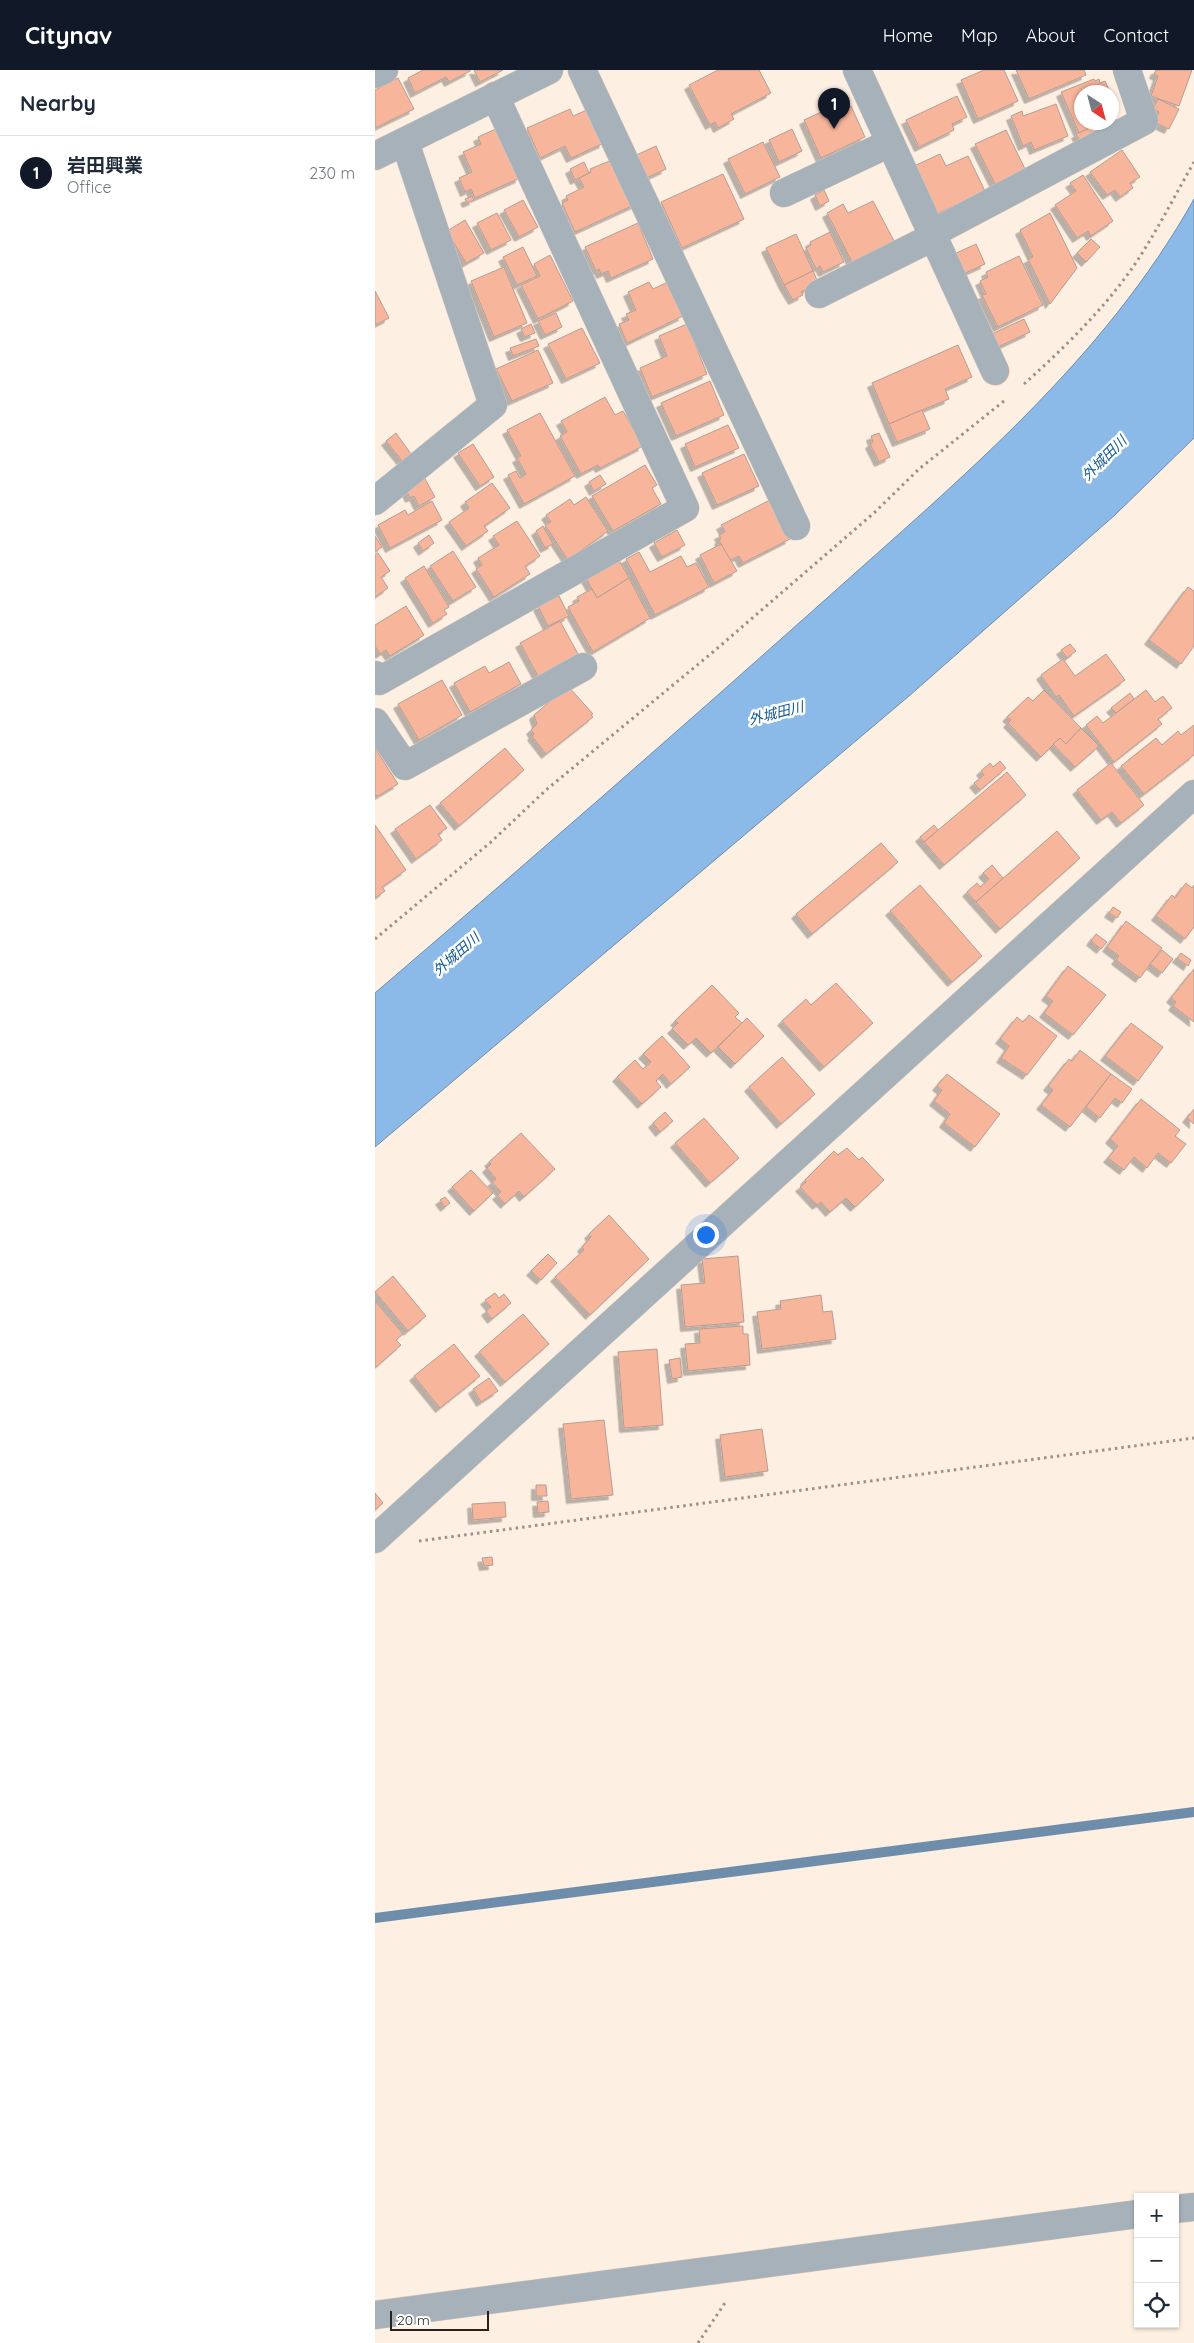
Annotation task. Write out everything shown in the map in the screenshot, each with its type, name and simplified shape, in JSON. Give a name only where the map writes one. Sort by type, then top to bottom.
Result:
[{"type":"street","points":[[375,74],[384,70]]},
{"type":"street","points":[[375,156],[549,70]]},
{"type":"street","points":[[582,70],[796,526]]},
{"type":"street","points":[[857,70],[995,371]]},
{"type":"street","points":[[819,294],[1144,121],[1127,70]]},
{"type":"street","points":[[375,674],[379,681],[685,508],[495,96]]},
{"type":"street","points":[[375,502],[493,405],[405,142]]},
{"type":"street","points":[[784,193],[890,143]]},
{"type":"street","points":[[375,722],[405,766],[583,666]]},
{"type":"street","points":[[375,1539],[1194,794]]},
{"type":"street","points":[[1179,2209],[1194,2207]]},
{"type":"street","points":[[375,2316],[1134,2215]]},
{"type":"path","points":[[1019,388],[1058,354],[1131,269],[1157,230],[1194,162]]},
{"type":"path","points":[[375,938],[491,842],[546,790],[713,652],[875,512],[919,469],[1005,400]]},
{"type":"path","points":[[415,1542],[1194,1438]]},
{"type":"path","points":[[698,2343],[750,2265]]},
{"type":"water","name":"外城田川","points":[[1194,199],[1194,438],[1115,515],[909,696],[375,1147],[375,993],[714,698],[978,462],[1074,364],[1118,312],[1158,257]]},
{"type":"building","points":[[423,70],[470,71],[449,82],[446,77],[415,93],[408,78]]},
{"type":"building","points":[[474,70],[503,70],[480,82]]},
{"type":"building","points":[[718,70],[759,70],[771,93],[731,114],[734,119],[718,128],[715,122],[710,125],[689,85]]},
{"type":"building","points":[[984,70],[1004,70],[1018,101],[978,119],[961,80]]},
{"type":"building","points":[[1016,70],[1084,70],[1086,75],[1029,99]]},
{"type":"building","points":[[1156,70],[1192,70],[1179,106],[1151,96],[1158,76],[1154,74]]},
{"type":"building","points":[[398,78],[414,109],[375,128],[375,90]]},
{"type":"building","points":[[1099,79],[1100,83],[1105,81],[1107,85],[1079,85]]},
{"type":"building","points":[[1074,87],[1074,122],[1061,92]]},
{"type":"building","points":[[957,96],[967,117],[952,124],[954,130],[919,147],[906,120]]},
{"type":"building","points":[[1158,99],[1179,109],[1169,129],[1154,122],[1159,112],[1153,109]]},
{"type":"building","points":[[1056,104],[1068,136],[1034,150],[1031,142],[1023,146],[1011,116],[1022,111],[1023,116]]},
{"type":"building","points":[[851,106],[865,137],[821,158],[804,120],[828,109],[831,115]]},
{"type":"building","points":[[570,109],[573,116],[589,109],[604,143],[571,158],[565,146],[540,158],[527,128]]},
{"type":"building","points":[[498,128],[520,178],[475,198],[471,189],[465,192],[459,178],[472,172],[463,152],[481,144],[478,137]]},
{"type":"building","points":[[792,129],[802,151],[779,162],[769,140]]},
{"type":"building","points":[[1006,130],[1025,169],[995,184],[975,144]]},
{"type":"building","points":[[1085,130],[1101,131],[1080,141],[1076,134]]},
{"type":"building","points":[[763,142],[780,177],[745,194],[728,159]]},
{"type":"building","points":[[656,146],[666,169],[642,180],[632,157]]},
{"type":"building","points":[[1122,150],[1140,177],[1130,183],[1133,188],[1120,197],[1115,190],[1107,195],[1090,172]]},
{"type":"building","points":[[940,154],[946,166],[968,156],[985,191],[935,215],[912,167]]},
{"type":"building","points":[[612,160],[636,204],[575,232],[562,203],[568,200],[566,196],[584,187],[579,178],[591,172],[590,169]]},
{"type":"building","points":[[584,162],[589,173],[575,180],[570,169]]},
{"type":"building","points":[[723,174],[744,219],[682,248],[661,202]]},
{"type":"building","points":[[1083,175],[1113,221],[1091,236],[1088,231],[1077,238],[1055,205],[1076,191],[1070,183]]},
{"type":"building","points":[[824,190],[829,201],[820,206],[815,195]]},
{"type":"building","points":[[472,196],[474,200],[467,203],[465,199]]},
{"type":"building","points":[[523,200],[538,227],[519,237],[504,210]]},
{"type":"building","points":[[873,201],[894,241],[852,262],[827,213],[843,204],[848,213]]},
{"type":"building","points":[[497,213],[511,240],[491,250],[477,223]]},
{"type":"building","points":[[1050,213],[1077,268],[1050,304],[1028,259],[1033,257],[1020,230]]},
{"type":"building","points":[[465,220],[484,253],[466,263],[447,231]]},
{"type":"building","points":[[638,223],[653,259],[611,278],[608,271],[601,274],[599,269],[596,271],[585,247]]},
{"type":"building","points":[[830,232],[844,262],[823,272],[820,266],[816,269],[806,248],[811,245],[810,242]]},
{"type":"building","points":[[796,234],[813,271],[784,285],[766,248]]},
{"type":"building","points":[[1091,239],[1100,247],[1086,262],[1077,253]]},
{"type":"building","points":[[976,244],[985,264],[961,275],[952,255]]},
{"type":"building","points":[[523,247],[537,276],[517,285],[503,257]]},
{"type":"building","points":[[550,255],[573,301],[538,319],[521,285],[540,276],[534,264]]},
{"type":"building","points":[[1019,256],[1043,305],[998,327],[982,295],[986,294],[980,281],[988,277],[986,272]]},
{"type":"building","points":[[504,267],[527,323],[494,337],[471,281]]},
{"type":"building","points":[[813,271],[817,280],[811,283],[812,286],[801,292],[803,295],[793,300],[784,285]]},
{"type":"building","points":[[649,282],[653,289],[668,282],[683,316],[627,343],[619,324],[629,320],[626,314],[636,310],[628,292]]},
{"type":"building","points":[[375,291],[389,318],[375,325]]},
{"type":"building","points":[[556,313],[562,327],[545,335],[538,321]]},
{"type":"building","points":[[1024,319],[1030,332],[998,347],[992,334]]},
{"type":"building","points":[[531,324],[535,333],[525,337],[521,329]]},
{"type":"building","points":[[687,324],[707,374],[652,397],[640,368],[667,356],[659,336]]},
{"type":"building","points":[[582,328],[600,363],[566,379],[548,344]]},
{"type":"building","points":[[536,339],[539,346],[513,356],[510,348]]},
{"type":"building","points":[[958,345],[972,377],[945,389],[949,399],[889,424],[872,383]]},
{"type":"building","points":[[538,350],[553,383],[512,401],[496,369]]},
{"type":"building","points":[[710,381],[724,415],[676,436],[661,403]]},
{"type":"building","points":[[605,397],[615,415],[623,411],[643,446],[600,468],[598,465],[581,474],[560,436],[567,432],[561,421]]},
{"type":"building","points":[[922,410],[930,429],[897,442],[889,424]]},
{"type":"building","points":[[540,413],[575,476],[524,504],[508,475],[516,471],[520,478],[526,474],[517,458],[521,456],[507,430]]},
{"type":"building","points":[[728,425],[739,448],[695,467],[685,444]]},
{"type":"building","points":[[396,433],[411,454],[402,461],[386,441]]},
{"type":"building","points":[[879,433],[890,457],[879,462],[870,444],[873,442],[871,436]]},
{"type":"building","points":[[473,444],[494,477],[480,486],[458,453]]},
{"type":"building","points":[[744,454],[759,486],[717,505],[702,473]]},
{"type":"building","points":[[645,465],[657,485],[652,488],[661,504],[613,531],[592,496]]},
{"type":"building","points":[[600,475],[606,484],[594,491],[589,482]]},
{"type":"building","points":[[424,477],[435,497],[419,506],[414,496],[410,498],[407,492]]},
{"type":"building","points":[[492,483],[510,508],[484,526],[488,531],[466,546],[449,522],[469,508],[465,502]]},
{"type":"building","points":[[586,497],[608,531],[568,560],[545,525],[551,522],[546,515],[570,499],[574,505]]},
{"type":"building","points":[[770,500],[790,539],[743,563],[739,556],[729,561],[719,540],[721,539],[719,535],[725,532],[721,525]]},
{"type":"building","points":[[432,501],[442,520],[390,548],[378,525],[405,510],[408,515]]},
{"type":"building","points":[[517,521],[540,556],[525,566],[530,574],[494,597],[476,569],[482,565],[478,558],[499,545],[493,536]]},
{"type":"building","points":[[543,526],[553,544],[545,548],[536,531]]},
{"type":"building","points":[[677,530],[685,545],[662,557],[654,543]]},
{"type":"building","points":[[429,535],[434,543],[423,551],[418,543]]},
{"type":"building","points":[[375,536],[382,547],[375,552]]},
{"type":"building","points":[[721,544],[737,571],[714,583],[700,555]]},
{"type":"building","points":[[453,551],[476,587],[453,601],[430,566]]},
{"type":"building","points":[[639,552],[650,572],[681,556],[687,567],[696,563],[709,587],[655,615],[626,559]]},
{"type":"building","points":[[378,553],[390,571],[381,577],[388,588],[375,597],[375,555]]},
{"type":"building","points":[[619,560],[629,578],[597,598],[586,578]]},
{"type":"building","points":[[424,566],[449,607],[444,610],[447,614],[433,623],[405,578]]},
{"type":"building","points":[[629,578],[650,618],[593,652],[568,607],[579,601],[577,597],[592,589],[597,598]]},
{"type":"building","points":[[1188,587],[1194,591],[1194,646],[1181,664],[1149,640]]},
{"type":"building","points":[[559,596],[569,616],[548,626],[538,606]]},
{"type":"building","points":[[406,606],[424,635],[390,656],[386,650],[380,654],[375,646],[375,625]]},
{"type":"building","points":[[560,621],[578,654],[538,676],[520,643]]},
{"type":"building","points":[[1070,644],[1076,651],[1067,658],[1061,650]]},
{"type":"building","points":[[1106,654],[1125,680],[1074,716],[1059,695],[1056,697],[1041,675],[1063,659],[1075,676]]},
{"type":"building","points":[[509,662],[521,684],[470,712],[454,683],[485,666],[489,673]]},
{"type":"building","points":[[442,680],[462,715],[419,740],[398,704]]},
{"type":"building","points":[[568,686],[593,714],[591,715],[593,717],[546,754],[532,736],[534,734],[531,730],[537,724],[534,715]]},
{"type":"building","points":[[1044,690],[1081,728],[1066,744],[1060,738],[1041,757],[1008,723],[1011,720],[1007,717],[1028,697],[1033,701]]},
{"type":"building","points":[[1146,690],[1155,702],[1163,696],[1172,708],[1158,719],[1162,724],[1114,762],[1086,725],[1097,716],[1103,723]]},
{"type":"building","points":[[1130,693],[1134,699],[1116,713],[1111,708]]},
{"type":"building","points":[[1194,725],[1194,755],[1144,794],[1121,766],[1156,738],[1162,745],[1178,731],[1181,735]]},
{"type":"building","points":[[1081,728],[1099,746],[1075,767],[1053,744],[1060,738],[1066,744]]},
{"type":"building","points":[[375,748],[398,784],[378,796],[375,795]]},
{"type":"building","points":[[505,748],[524,770],[459,826],[440,803]]},
{"type":"building","points":[[1000,761],[1006,768],[980,790],[974,783],[984,775],[981,771],[990,763],[993,767]]},
{"type":"building","points":[[1111,763],[1144,805],[1121,823],[1112,812],[1101,820],[1077,790]]},
{"type":"building","points":[[1007,772],[1026,795],[944,865],[924,842]]},
{"type":"building","points":[[430,805],[447,828],[438,834],[442,840],[416,859],[395,829]]},
{"type":"building","points":[[375,825],[406,870],[382,887],[385,891],[375,898]]},
{"type":"building","points":[[934,825],[938,830],[924,842],[920,837]]},
{"type":"building","points":[[1057,831],[1080,858],[1000,929],[976,902]]},
{"type":"building","points":[[881,843],[898,862],[812,934],[796,914]]},
{"type":"building","points":[[992,865],[1003,878],[976,902],[967,892],[977,883],[980,887],[989,879],[983,873]]},
{"type":"building","points":[[1186,883],[1192,888],[1194,885],[1194,927],[1185,939],[1156,916],[1172,895],[1175,898]]},
{"type":"building","points":[[920,885],[982,956],[952,982],[890,911]]},
{"type":"building","points":[[1113,907],[1121,912],[1117,918],[1109,913]]},
{"type":"building","points":[[1126,921],[1162,948],[1140,978],[1116,960],[1119,956],[1107,947]]},
{"type":"building","points":[[1096,934],[1107,942],[1101,949],[1091,941]]},
{"type":"building","points":[[1162,950],[1173,959],[1162,973],[1150,964]]},
{"type":"building","points":[[1181,953],[1191,960],[1188,966],[1177,958]]},
{"type":"building","points":[[1068,966],[1106,995],[1073,1035],[1044,1013],[1053,1001],[1046,996]]},
{"type":"building","points":[[1194,969],[1194,1022],[1173,1006],[1176,1002],[1171,998]]},
{"type":"building","points":[[836,983],[873,1023],[824,1067],[782,1021],[806,999],[811,1005]]},
{"type":"building","points":[[712,985],[739,1013],[735,1017],[742,1023],[711,1053],[696,1038],[688,1045],[672,1029],[678,1023],[675,1021]]},
{"type":"building","points":[[1029,1015],[1057,1036],[1027,1075],[1001,1058],[1009,1046],[1000,1039],[1017,1017],[1023,1022]]},
{"type":"building","points":[[747,1018],[764,1036],[735,1064],[718,1047]]},
{"type":"building","points":[[1131,1023],[1163,1047],[1138,1081],[1105,1056]]},
{"type":"building","points":[[662,1036],[690,1067],[671,1084],[663,1074],[656,1081],[661,1087],[642,1104],[617,1077],[635,1060],[643,1069],[651,1062],[643,1054]]},
{"type":"building","points":[[1080,1050],[1111,1074],[1070,1127],[1041,1105],[1053,1090],[1048,1086],[1069,1059],[1072,1061]]},
{"type":"building","points":[[782,1057],[815,1094],[781,1124],[749,1087]]},
{"type":"building","points":[[947,1074],[1000,1114],[975,1147],[944,1123],[950,1114],[934,1101],[942,1090],[937,1086]]},
{"type":"building","points":[[1111,1074],[1132,1089],[1122,1103],[1115,1098],[1100,1118],[1086,1107]]},
{"type":"building","points":[[1141,1099],[1180,1130],[1175,1136],[1186,1144],[1171,1163],[1158,1153],[1147,1168],[1134,1157],[1124,1170],[1108,1158],[1118,1146],[1110,1139]]},
{"type":"building","points":[[1194,1109],[1194,1124],[1187,1118]]},
{"type":"building","points":[[665,1112],[673,1121],[660,1132],[653,1123]]},
{"type":"building","points":[[704,1118],[739,1158],[710,1183],[675,1143]]},
{"type":"building","points":[[521,1133],[555,1169],[524,1197],[519,1191],[505,1204],[497,1195],[501,1192],[492,1182],[496,1179],[487,1168],[491,1164],[489,1162]]},
{"type":"building","points":[[847,1148],[859,1160],[862,1157],[884,1180],[855,1207],[846,1198],[830,1212],[821,1202],[817,1205],[800,1187],[834,1151],[838,1155]]},
{"type":"building","points":[[471,1170],[493,1193],[474,1211],[452,1187]]},
{"type":"building","points":[[445,1197],[450,1203],[445,1207],[440,1200]]},
{"type":"building","points":[[609,1215],[649,1259],[590,1315],[555,1277],[584,1250],[582,1247],[591,1237],[589,1234]]},
{"type":"building","points":[[548,1254],[557,1263],[541,1280],[531,1271]]},
{"type":"building","points":[[738,1256],[744,1322],[685,1327],[681,1285],[705,1283],[702,1259]]},
{"type":"building","points":[[393,1276],[426,1316],[408,1331],[375,1292]]},
{"type":"building","points":[[495,1293],[499,1298],[504,1294],[511,1303],[492,1319],[486,1311],[491,1307],[485,1300]]},
{"type":"building","points":[[821,1295],[823,1312],[832,1311],[836,1339],[762,1349],[757,1312],[781,1309],[780,1301]]},
{"type":"building","points":[[375,1301],[403,1334],[396,1340],[401,1345],[375,1368]]},
{"type":"building","points":[[523,1314],[549,1344],[505,1382],[479,1352]]},
{"type":"building","points":[[743,1326],[743,1334],[748,1334],[750,1365],[688,1371],[685,1344],[700,1343],[699,1329]]},
{"type":"building","points":[[454,1344],[480,1376],[440,1408],[414,1376]]},
{"type":"building","points":[[657,1349],[663,1425],[624,1428],[618,1352]]},
{"type":"building","points":[[680,1358],[682,1377],[672,1379],[669,1360]]},
{"type":"building","points":[[489,1378],[498,1391],[481,1402],[473,1389]]},
{"type":"building","points":[[604,1420],[613,1495],[571,1499],[563,1424]]},
{"type":"building","points":[[762,1429],[768,1471],[725,1477],[720,1435]]},
{"type":"building","points":[[536,1485],[546,1485],[547,1496],[536,1496]]},
{"type":"building","points":[[375,1493],[383,1503],[375,1510]]},
{"type":"building","points":[[548,1501],[549,1512],[538,1513],[537,1502]]},
{"type":"building","points":[[505,1502],[506,1517],[473,1520],[472,1504]]},
{"type":"building","points":[[492,1557],[493,1565],[484,1566],[482,1558]]},
{"type":"waterway","points":[[375,1918],[1194,1812]]},
{"type":"place","name":"岩田興業","points":[[834,129]]}]
